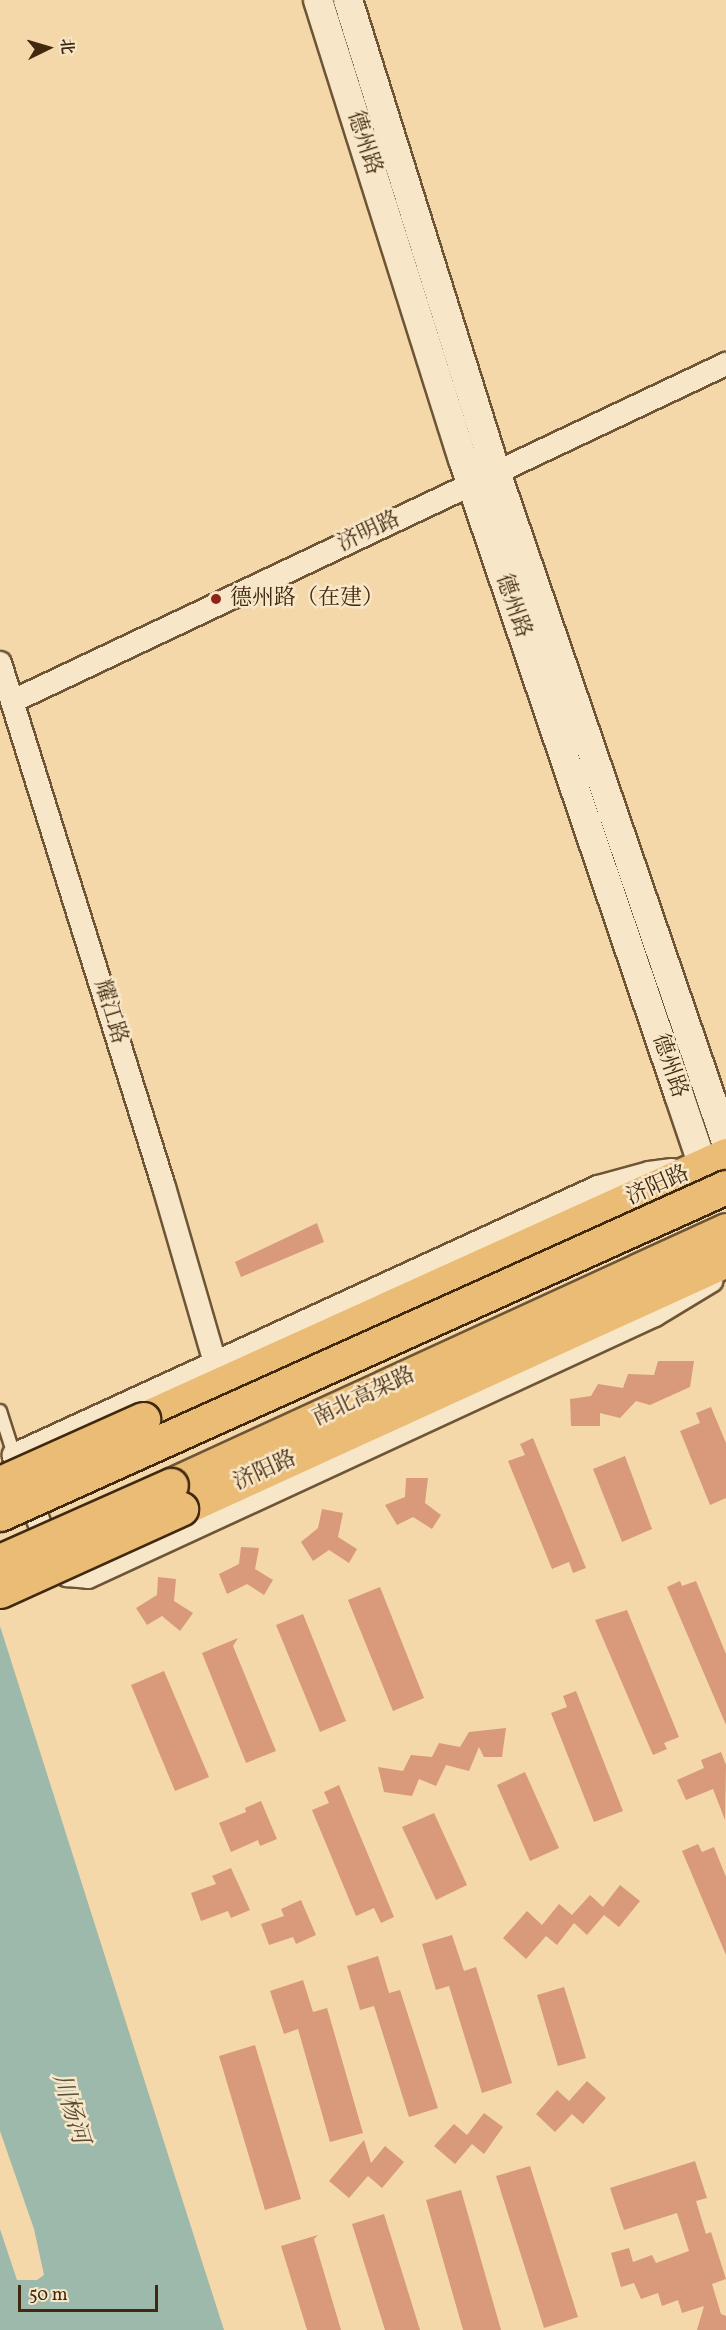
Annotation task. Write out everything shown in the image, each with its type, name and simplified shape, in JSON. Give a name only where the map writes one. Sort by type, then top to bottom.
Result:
[{"type":"main road","name":"济阳路","points":[[7,1469],[588,1218],[718,1169]]},
{"type":"main road","name":"南北高架路","points":[[0,1514],[718,1169]]},
{"type":"main road","name":"南北高架路","points":[[0,1562],[726,1230]]},
{"type":"main road","name":"济阳路","points":[[0,1591],[726,1260]]},
{"type":"street","name":"德州路","points":[[318,0],[484,478],[718,1169],[726,1204]]},
{"type":"street","name":"德州路","points":[[348,0],[484,478],[726,1142]]},
{"type":"street","name":"济明路","points":[[13,701],[726,363]]},
{"type":"street","name":"耀江路","points":[[0,663],[164,1187],[214,1362]]},
{"type":"street","points":[[718,1169],[649,1173],[598,1187],[214,1362],[7,1469],[52,1560],[67,1575],[88,1577],[655,1315],[705,1285],[726,1269]]},
{"type":"lane","points":[[0,1411],[7,1469]]},
{"type":"water","name":"川杨河","points":[[0,1626],[224,2330],[0,2330],[0,2229],[17,2280],[37,2280],[44,2275],[34,2229],[0,2131]]},
{"type":"building","points":[[317,1223],[324,1242],[241,1277],[235,1262]]},
{"type":"building","points":[[658,1361],[694,1361],[690,1387],[650,1405],[636,1401],[620,1418],[600,1413],[600,1426],[571,1426],[570,1399],[591,1396],[598,1384],[623,1388],[628,1374],[654,1375]]},
{"type":"building","points":[[711,1407],[726,1443],[726,1498],[710,1505],[680,1431],[700,1423],[696,1413]]},
{"type":"building","points":[[533,1438],[586,1568],[573,1573],[569,1562],[552,1569],[508,1461],[525,1455],[520,1444]]},
{"type":"building","points":[[625,1456],[652,1529],[622,1542],[593,1469]]},
{"type":"building","points":[[406,1478],[428,1478],[425,1503],[441,1515],[432,1529],[413,1517],[397,1525],[385,1505],[405,1497]]},
{"type":"building","points":[[322,1509],[343,1513],[338,1537],[357,1549],[349,1563],[329,1550],[313,1561],[301,1542],[318,1528]]},
{"type":"building","points":[[241,1547],[259,1548],[255,1569],[273,1580],[264,1595],[247,1584],[227,1594],[219,1574],[239,1564]]},
{"type":"building","points":[[158,1577],[176,1579],[174,1601],[193,1613],[180,1631],[162,1616],[147,1625],[136,1608],[157,1595]]},
{"type":"building","points":[[680,1581],[682,1586],[696,1581],[726,1654],[726,1725],[667,1587]]},
{"type":"building","points":[[380,1587],[424,1698],[393,1711],[348,1600]]},
{"type":"building","points":[[627,1610],[679,1737],[664,1743],[667,1749],[653,1755],[595,1620]]},
{"type":"building","points":[[303,1614],[346,1721],[320,1732],[276,1625]]},
{"type":"building","points":[[238,1638],[233,1646],[276,1751],[246,1763],[202,1653]]},
{"type":"building","points":[[164,1671],[209,1777],[175,1791],[131,1685]]},
{"type":"building","points":[[576,1691],[623,1811],[594,1822],[551,1713],[567,1707],[563,1696]]},
{"type":"building","points":[[506,1728],[502,1757],[484,1757],[479,1747],[469,1771],[446,1765],[436,1786],[419,1779],[412,1796],[384,1792],[378,1767],[403,1771],[411,1755],[432,1757],[439,1743],[460,1747],[469,1732]]},
{"type":"building","points":[[721,1752],[726,1765],[725,1820],[713,1789],[686,1800],[677,1780],[704,1768],[701,1760]]},
{"type":"building","points":[[525,1772],[559,1848],[530,1861],[497,1785]]},
{"type":"building","points":[[339,1785],[394,1917],[381,1923],[374,1908],[356,1916],[312,1810],[329,1803],[324,1792]]},
{"type":"building","points":[[261,1801],[277,1839],[260,1846],[258,1840],[231,1852],[219,1823],[246,1812],[245,1808]]},
{"type":"building","points":[[434,1813],[467,1885],[436,1900],[402,1827]]},
{"type":"building","points":[[698,1844],[702,1852],[714,1847],[726,1877],[726,1955],[682,1851]]},
{"type":"building","points":[[231,1868],[250,1910],[231,1918],[228,1911],[201,1921],[191,1893],[216,1884],[212,1876]]},
{"type":"building","points":[[620,1885],[640,1901],[619,1927],[604,1915],[587,1935],[574,1923],[557,1945],[546,1936],[526,1959],[503,1938],[527,1911],[542,1925],[559,1904],[572,1915],[590,1895],[603,1907]]},
{"type":"building","points":[[301,1900],[316,1935],[296,1944],[293,1937],[269,1945],[261,1924],[284,1916],[281,1909]]},
{"type":"building","points":[[452,1935],[464,1971],[476,1967],[512,2083],[482,2093],[449,1986],[436,1990],[422,1944]]},
{"type":"building","points":[[378,1956],[389,1993],[400,1990],[438,2108],[409,2117],[374,2006],[360,2010],[347,1966]]},
{"type":"building","points":[[303,1980],[313,2012],[327,2008],[363,2133],[330,2142],[298,2029],[284,2034],[270,1991]]},
{"type":"building","points":[[564,1987],[586,2058],[558,2066],[537,1995]]},
{"type":"building","points":[[255,2045],[301,2199],[265,2210],[219,2056]]},
{"type":"building","points":[[587,2081],[606,2098],[583,2124],[572,2114],[555,2132],[536,2114],[557,2090],[569,2101]]},
{"type":"building","points":[[484,2113],[503,2127],[484,2154],[472,2144],[455,2164],[434,2146],[454,2124],[467,2135]]},
{"type":"building","points":[[364,2140],[371,2163],[385,2146],[404,2162],[382,2188],[368,2176],[349,2198],[329,2181]]},
{"type":"building","points":[[695,2161],[707,2198],[696,2201],[706,2234],[711,2232],[726,2279],[712,2284],[721,2314],[726,2316],[726,2330],[697,2330],[704,2306],[682,2313],[678,2300],[662,2306],[658,2293],[641,2299],[634,2283],[621,2287],[611,2253],[629,2248],[633,2262],[652,2255],[656,2263],[689,2251],[677,2213],[624,2230],[610,2188]]},
{"type":"building","points":[[530,2166],[578,2317],[544,2328],[496,2176]]},
{"type":"building","points":[[461,2190],[501,2330],[463,2330],[426,2200]]},
{"type":"building","points":[[384,2214],[420,2330],[385,2330],[352,2224]]},
{"type":"building","points":[[318,2235],[314,2239],[341,2330],[307,2330],[281,2246]]},
{"type":"place","name":"德州路（在建）","points":[[216,599]]}]
